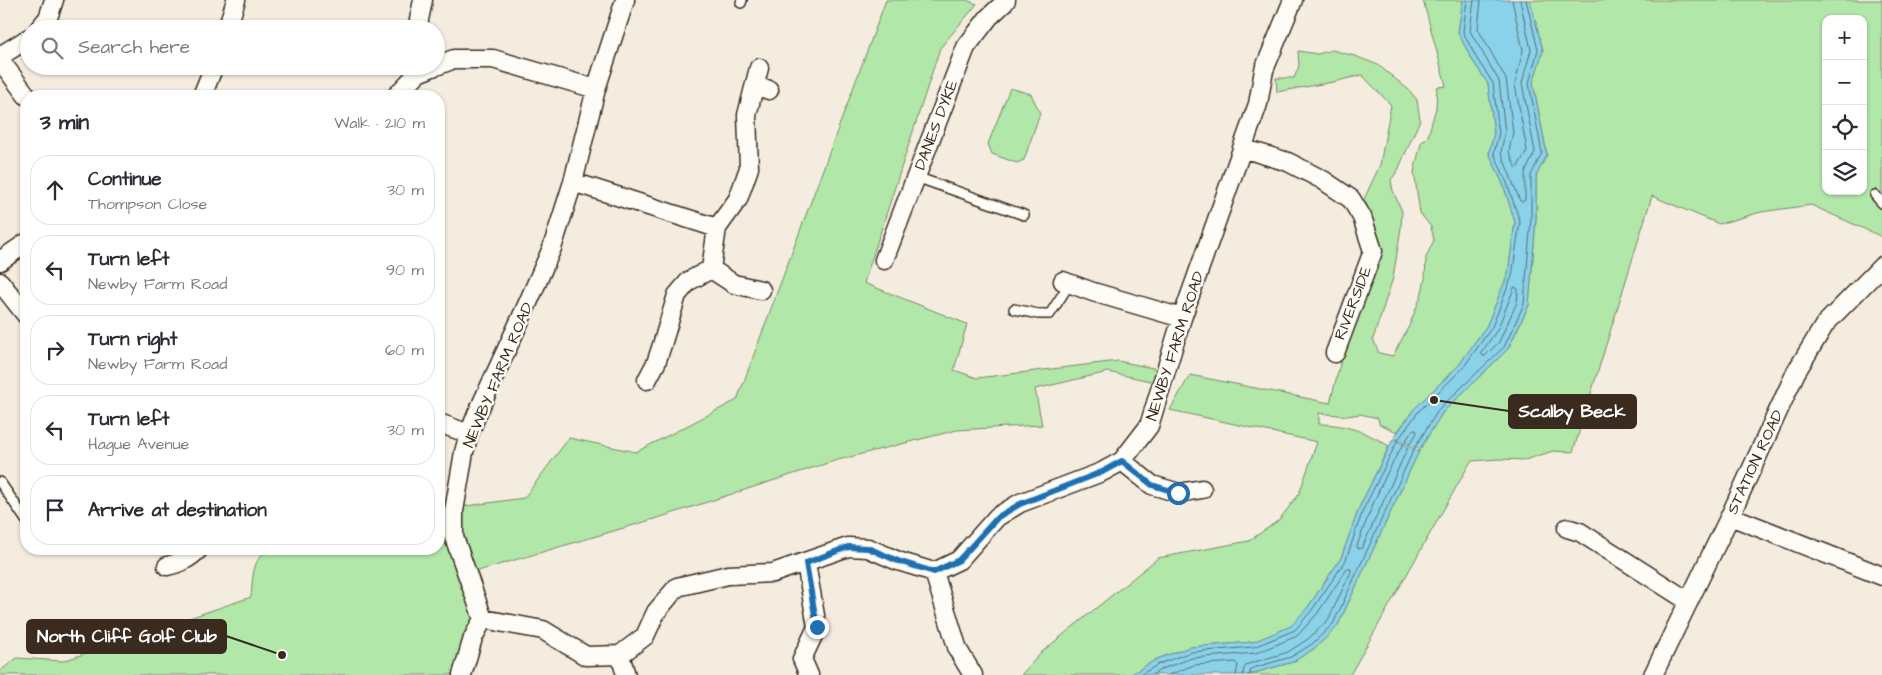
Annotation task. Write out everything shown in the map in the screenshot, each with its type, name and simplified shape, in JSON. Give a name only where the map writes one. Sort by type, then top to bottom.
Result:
[{"type":"street","points":[[46,20],[54,0]]},
{"type":"street","points":[[230,20],[236,0]]},
{"type":"street","points":[[419,20],[423,0]]},
{"type":"street","name":"NEWBY FARM ROAD","points":[[483,619],[454,537],[454,511],[469,434],[552,248],[573,182],[596,89],[625,0]]},
{"type":"street","name":"DANES DYKE","points":[[884,260],[966,47],[1006,0]]},
{"type":"street","name":"NEWBY FARM ROAD","points":[[934,572],[959,560],[998,517],[1020,504],[1102,472],[1122,461],[1149,426],[1182,318],[1258,104],[1264,70],[1293,0]]},
{"type":"street","points":[[0,56],[20,44]]},
{"type":"street","points":[[445,62],[454,59],[493,59],[596,89]]},
{"type":"street","points":[[0,60],[22,90]]},
{"type":"street","points":[[204,90],[210,75]]},
{"type":"street","points":[[402,90],[416,75]]},
{"type":"street","points":[[710,269],[717,228],[738,199],[749,168],[747,115],[761,81]]},
{"type":"street","name":"RIVERSIDE","points":[[1242,148],[1288,162],[1324,180],[1351,199],[1362,217],[1373,251],[1335,353]]},
{"type":"street","points":[[573,182],[717,228]]},
{"type":"street","points":[[0,261],[20,247]]},
{"type":"street","name":"STATION ROAD","points":[[1653,675],[1730,516],[1796,372],[1825,324],[1882,266]]},
{"type":"street","points":[[710,269],[734,284],[761,290]]},
{"type":"street","points":[[647,380],[663,365],[677,295],[689,281],[710,269]]},
{"type":"street","points":[[0,282],[20,308]]},
{"type":"street","points":[[1067,282],[1182,318]]},
{"type":"street","points":[[445,425],[469,434]]},
{"type":"street","points":[[1122,461],[1152,485],[1178,493],[1202,489]]},
{"type":"street","points":[[1730,516],[1882,576]]},
{"type":"street","points":[[1568,528],[1580,532],[1688,601]]},
{"type":"street","points":[[462,675],[473,638],[483,619],[543,630],[586,656],[620,654],[645,636],[656,612],[678,588],[728,575],[774,573],[848,547],[868,548],[898,561],[934,572],[958,650],[973,675]]},
{"type":"street","points":[[167,566],[193,555]]},
{"type":"street","points":[[806,563],[817,627],[802,659],[808,675]]},
{"type":"street","points":[[620,654],[626,675]]},
{"type":"lane","points":[[916,177],[1024,215]]},
{"type":"lane","points":[[1875,195],[1882,203]]},
{"type":"lane","points":[[1014,310],[1050,314],[1067,282]]},
{"type":"lane","points":[[0,482],[20,511]]},
{"type":"green space","points":[[886,0],[966,0],[977,4],[940,48],[864,283],[967,324],[954,370],[977,378],[1118,361],[1158,369],[1155,382],[1108,372],[1035,389],[1042,425],[957,430],[834,461],[661,517],[471,573],[466,561],[459,507],[524,498],[569,438],[636,452],[737,400]]},
{"type":"green space","points":[[1423,0],[1463,0],[1458,33],[1488,84],[1494,133],[1489,153],[1503,184],[1515,222],[1508,274],[1487,325],[1459,365],[1414,409],[1397,432],[1379,424],[1378,418],[1360,414],[1347,416],[1319,413],[1319,424],[1338,425],[1356,430],[1389,446],[1359,508],[1341,558],[1308,607],[1291,627],[1253,642],[1190,647],[1157,659],[1130,675],[1021,675],[1043,651],[1158,558],[1249,541],[1279,520],[1299,494],[1317,442],[1170,410],[1190,375],[1330,403],[1340,364],[1377,246],[1375,225],[1364,199],[1380,165],[1391,105],[1362,75],[1277,92],[1276,78],[1294,78],[1299,66],[1298,51],[1318,54],[1332,50],[1378,65],[1409,90],[1417,100],[1420,120],[1398,170],[1391,180],[1393,191],[1402,211],[1401,228],[1393,278],[1373,339],[1379,353],[1393,356],[1409,326],[1421,296],[1425,279],[1426,257],[1434,240],[1431,227],[1420,213],[1414,172],[1421,143],[1428,136],[1436,108],[1437,87],[1446,86]]},
{"type":"green space","points":[[1530,0],[1882,0],[1882,237],[1811,205],[1761,212],[1719,224],[1652,196],[1573,452],[1553,451],[1525,460],[1471,461],[1350,675],[1247,675],[1293,662],[1315,648],[1337,627],[1420,449],[1443,412],[1508,349],[1529,305],[1536,219],[1536,176],[1547,154],[1533,83],[1543,50]]},
{"type":"green space","points":[[1010,88],[1031,94],[1040,113],[1024,160],[1017,163],[992,154],[988,144]]},
{"type":"green space","points":[[445,508],[451,508],[480,618],[457,675],[0,675],[0,671],[17,658],[63,661],[251,597],[254,570],[256,563],[262,555],[445,555]]},
{"type":"water","points":[[1463,0],[1530,0],[1543,51],[1533,83],[1547,155],[1536,176],[1536,219],[1529,305],[1508,349],[1443,412],[1420,449],[1394,438],[1414,409],[1459,365],[1487,325],[1508,274],[1515,222],[1503,184],[1489,153],[1494,133],[1488,84],[1458,33]]},
{"type":"water","points":[[1393,439],[1419,451],[1337,627],[1315,648],[1293,662],[1247,675],[1130,675],[1157,659],[1190,647],[1253,642],[1291,626],[1308,607],[1341,558],[1359,508]]},
{"type":"place","name":"Scalby Beck","points":[[1434,400]]},
{"type":"place","name":"North Cliff Golf Club","points":[[282,655]]},
{"type":"route","points":[[817,627],[806,563],[848,547],[868,548],[898,561],[934,572],[959,560],[998,517],[1020,504],[1102,472],[1122,461],[1152,485],[1178,493]]}]
